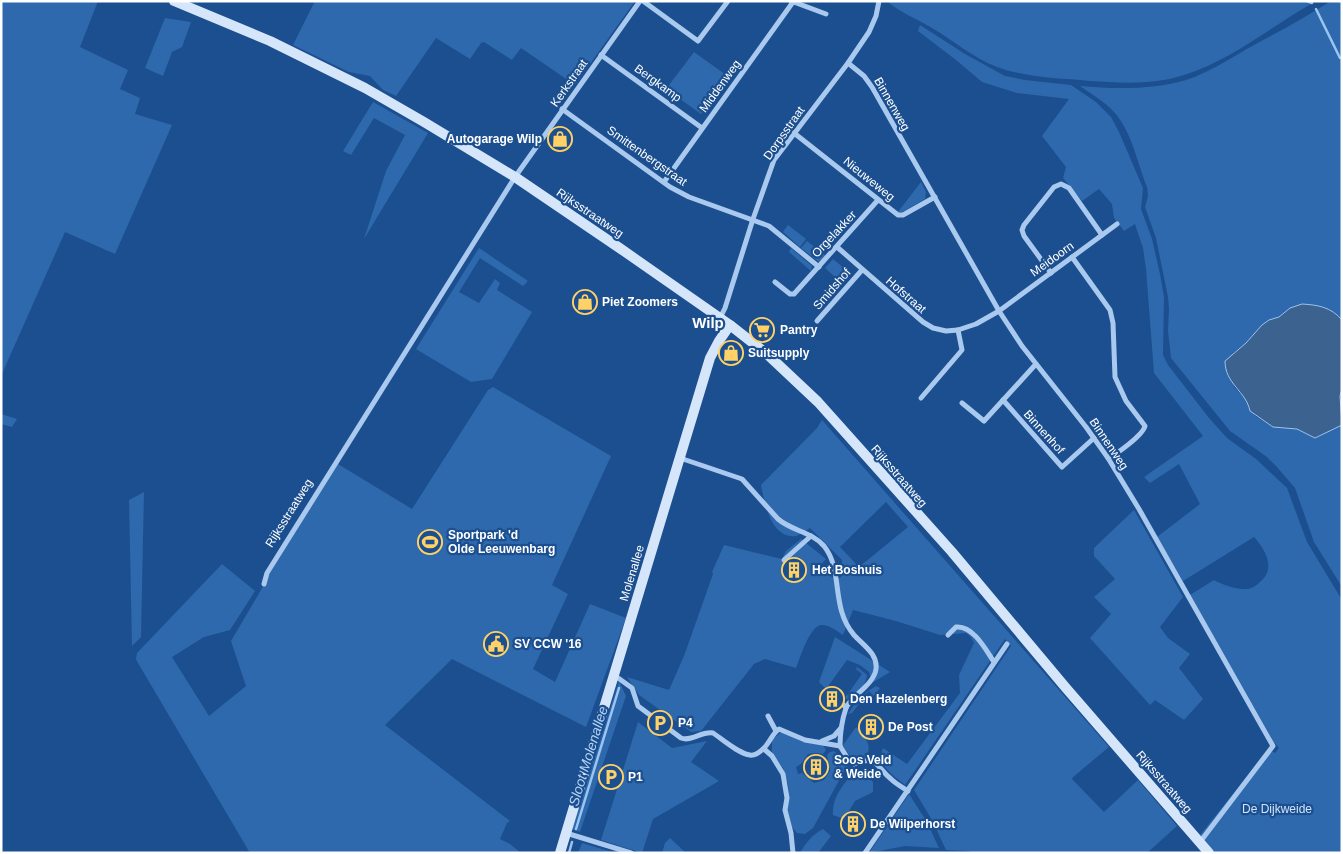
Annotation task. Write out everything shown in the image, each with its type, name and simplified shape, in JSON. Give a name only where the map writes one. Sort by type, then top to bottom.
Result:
[{"type":"main road","name":"Rijksstraatweg","points":[[174,1],[252,33],[330,70],[424,122],[514,177],[653,270],[730,325],[794,379],[824,409],[952,552],[1066,688],[1209,853]]},
{"type":"main road","name":"Molenallee","points":[[560,853],[710,358],[730,325]]},
{"type":"street","name":"Kerkstraat","points":[[514,177],[601,54],[642,1]]},
{"type":"street","points":[[642,1],[696,41],[702,37],[728,1]]},
{"type":"street","name":"Dorpsstraat","points":[[720,318],[774,160],[848,63],[869,32],[876,16],[879,1]]},
{"type":"street","points":[[792,2],[826,14]]},
{"type":"street","name":"Middenweg","points":[[664,182],[792,2]]},
{"type":"street","name":"Bergkamp","points":[[601,54],[702,128]]},
{"type":"street","name":"Binnenweg","points":[[848,63],[868,81],[998,311],[1022,346],[1108,458],[1139,509],[1273,746],[1200,842]]},
{"type":"street","name":"Smittenbergstraat","points":[[562,110],[664,182],[689,197],[753,220]]},
{"type":"street","name":"Nieuweweg","points":[[794,132],[878,200],[901,216],[935,197]]},
{"type":"street","name":"Rijksstraatweg","points":[[264,584],[267,573],[514,177]]},
{"type":"street","points":[[1051,273],[1024,236],[1022,230],[1054,186],[1061,184],[1069,188],[1102,235]]},
{"type":"street","name":"Orgelakker","points":[[753,220],[773,229],[818,267],[878,200]]},
{"type":"street","name":"Meidoorn","points":[[998,311],[1117,224]]},
{"type":"street","name":"Hofstraat","points":[[837,247],[923,322],[938,330],[958,330],[976,324],[998,311]]},
{"type":"street","points":[[1072,257],[1110,310],[1113,323],[1115,378],[1126,401],[1145,426],[1143,432],[1108,458]]},
{"type":"street","points":[[776,282],[792,295],[818,267]]},
{"type":"street","name":"Smidshof","points":[[817,321],[862,270]]},
{"type":"street","points":[[921,398],[962,350],[958,330]]},
{"type":"street","points":[[962,402],[984,421],[1036,364]]},
{"type":"street","name":"Binnenhof","points":[[1003,400],[1062,467],[1094,438]]},
{"type":"street","points":[[680,458],[742,479],[764,505],[784,524],[811,536],[822,544],[832,558],[838,602],[846,622],[853,634],[868,649],[875,660],[875,671],[872,678],[846,708],[840,746],[848,759],[854,764],[870,760],[876,762],[890,779],[908,791]]},
{"type":"street","points":[[784,560],[811,536]]},
{"type":"street","points":[[948,635],[956,627],[966,628],[980,642],[994,662]]},
{"type":"street","points":[[865,853],[1007,644]]},
{"type":"street","points":[[614,675],[632,688],[638,706],[681,738],[689,739],[700,734],[713,733],[732,746],[751,755],[764,748],[778,729],[805,740],[821,741],[840,746]]},
{"type":"street","points":[[841,702],[846,708]]},
{"type":"street","points":[[768,716],[776,731]]},
{"type":"street","points":[[821,741],[834,736],[842,726]]},
{"type":"street","points":[[764,748],[772,756],[783,774],[787,798],[785,810],[791,833],[793,853]]},
{"type":"street","points":[[566,833],[631,853]]},
{"type":"green space","points":[[1,1],[98,1],[80,47],[128,70],[120,89],[140,98],[135,114],[172,125],[115,254],[65,232],[1,376]]},
{"type":"green space","points":[[315,1],[635,1],[575,85],[521,48],[512,60],[484,42],[481,43],[470,59],[436,38],[396,96],[383,90],[370,76],[349,72],[293,45]]},
{"type":"green space","points":[[887,1],[1316,1],[1236,51],[1202,68],[1173,78],[1125,83],[1043,77],[1008,71],[971,54]]},
{"type":"green space","points":[[1331,1],[1342,1],[1342,320],[1340,317],[1290,308],[1279,317],[1269,320],[1262,325],[1246,343],[1233,353],[1234,387],[1248,401],[1255,416],[1273,427],[1297,429],[1315,438],[1342,425],[1342,587],[1314,542],[1295,488],[1267,457],[1230,431],[1171,358],[1168,331],[1168,297],[1156,238],[1145,207],[1148,196],[1147,187],[1130,138],[1120,120],[1106,105],[1080,86],[1133,88],[1160,86],[1186,80],[1221,64]]},
{"type":"green space","points":[[165,18],[191,22],[182,47],[172,52],[163,76],[145,68]]},
{"type":"green space","name":"De Dijkweide","points":[[920,25],[965,54],[1005,76],[1071,85],[1096,102],[1111,117],[1119,132],[1143,188],[1141,209],[1152,239],[1160,274],[1164,297],[1163,355],[1168,365],[1227,438],[1256,459],[1287,488],[1307,542],[1342,600],[1342,853],[1215,853],[1200,835],[1269,749],[1275,753],[1279,748],[1190,595],[1214,580],[1235,588],[1252,588],[1258,584],[1268,570],[1265,553],[1254,537],[1183,581],[1157,537],[1200,504],[1179,464],[1150,483],[1144,477],[1203,436],[1154,373],[1146,269],[1143,248],[1135,224],[1124,231],[1114,218],[1112,204],[1099,189],[1082,201],[1063,178],[1066,167],[1042,136],[1069,99],[1017,93],[982,82],[918,31]]},
{"type":"green space","points":[[694,52],[729,77],[701,114],[666,89]]},
{"type":"green space","points":[[373,102],[428,133],[364,239],[386,171],[405,135],[374,118],[351,155],[343,151]]},
{"type":"green space","points":[[921,182],[926,192],[925,199],[902,212],[898,212]]},
{"type":"green space","points":[[788,225],[806,239],[800,247],[783,232]]},
{"type":"green space","points":[[807,241],[826,256],[819,262],[801,248]]},
{"type":"green space","points":[[479,248],[528,281],[523,286],[480,258],[459,292],[479,303],[495,279],[500,283],[497,290],[532,312],[492,379],[471,382],[416,349]]},
{"type":"green space","points":[[791,248],[812,266],[811,271],[789,252]]},
{"type":"green space","points":[[833,259],[851,274],[843,284],[825,268]]},
{"type":"green space","points":[[493,387],[611,456],[552,585],[568,594],[533,669],[555,682],[590,604],[626,618],[586,727],[452,659],[385,725],[510,821],[507,823],[500,839],[521,853],[250,853],[138,663],[136,659],[137,653],[222,564],[255,591],[230,630],[204,637],[172,657],[209,716],[246,686],[231,641],[269,574],[338,464],[412,509],[488,390]]},
{"type":"green space","points":[[1,414],[17,419],[12,427],[1,424]]},
{"type":"green space","points":[[822,420],[1109,747],[1072,779],[1104,812],[1138,780],[1177,826],[1147,853],[975,853],[946,850],[932,820],[914,790],[1011,646],[1005,639],[905,785],[891,774],[884,764],[881,754],[883,748],[907,764],[960,693],[959,675],[974,643],[966,633],[940,635],[853,610],[843,635],[825,625],[818,626],[813,630],[796,668],[765,659],[754,664],[701,731],[691,732],[639,695],[627,677],[669,690],[684,656],[713,574],[712,572],[724,545],[782,559],[786,551],[801,539],[826,559],[819,567],[836,580],[841,577],[842,560],[810,528],[796,536],[787,535],[775,526],[767,510],[761,485]],"holes":[[[886,502],[908,527],[859,567],[840,547]]]},
{"type":"green space","points":[[144,492],[141,637],[132,646],[129,500]]},
{"type":"green space","points":[[1134,510],[1183,597],[1160,627],[1168,638],[1190,654],[1179,668],[1203,699],[1184,720],[1155,700],[1150,705],[1090,638],[1111,614],[1094,597],[1115,579],[1094,556],[1094,548]]},
{"type":"green space","points":[[835,637],[890,672],[872,683],[869,672],[860,665],[847,660],[826,689],[819,682]]},
{"type":"green space","points":[[857,667],[867,675],[866,679],[857,693],[847,699],[845,698],[862,674],[856,669]]},
{"type":"green space","points":[[619,681],[626,696],[580,832],[572,829]]},
{"type":"green space","points":[[876,686],[880,688],[874,696],[869,691]]},
{"type":"green space","points":[[869,692],[852,713],[848,714]]},
{"type":"green space","points":[[638,722],[672,748],[707,741],[691,762],[719,781],[653,819],[642,853],[601,840]]},
{"type":"green space","points":[[856,727],[864,733],[863,736],[868,745],[864,760],[851,756],[843,745]]},
{"type":"green space","points":[[784,732],[800,741],[823,745],[826,750],[823,754],[808,754],[801,764],[796,767],[798,774],[802,773],[814,783],[824,780],[830,771],[827,755],[830,752],[834,751],[844,759],[847,766],[813,828],[805,834],[797,833],[792,827],[787,809],[788,784],[783,768],[772,752],[772,740]]},
{"type":"green space","points":[[864,772],[873,782],[873,792],[855,801],[844,819],[833,815],[834,803],[842,788],[853,773]]},
{"type":"green space","points":[[909,794],[927,822],[939,848],[905,846],[869,853]]},
{"type":"green space","points":[[823,829],[831,836],[818,853],[800,853],[810,839]]},
{"type":"green space","points":[[670,838],[686,853],[662,853],[665,843]]},
{"type":"green space","points":[[582,843],[615,853],[578,853]]},
{"type":"shaded area","points":[[1302,304],[1324,308],[1333,312],[1342,320],[1342,389],[1340,396],[1342,425],[1315,438],[1297,429],[1273,427],[1250,411],[1248,404],[1228,376],[1225,361],[1246,343],[1262,325],[1269,320],[1279,317],[1290,308]]},
{"type":"waterway","points":[[1307,1],[1312,3]]},
{"type":"waterway","points":[[1316,9],[1340,58]]},
{"type":"waterway","name":"Sloot Molenallee","points":[[576,829],[619,688]]},
{"type":"waterway","name":"Sloot Molenallee","points":[[569,853],[572,842]]},
{"type":"place","name":"Autogarage Wilp","points":[[560,139]]},
{"type":"place","name":"Piet Zoomers","points":[[585,302]]},
{"type":"place","name":"Pantry","points":[[762,330]]},
{"type":"place","name":"Suitsupply","points":[[731,353]]},
{"type":"place","name":"Sportpark 'd Olde Leeuwenbarg","points":[[430,542]]},
{"type":"place","name":"Het Boshuis","points":[[794,570]]},
{"type":"place","name":"SV CCW '16","points":[[496,644]]},
{"type":"place","name":"Den Hazelenberg","points":[[832,699]]},
{"type":"place","name":"P4","points":[[660,723]]},
{"type":"place","name":"De Post","points":[[871,727]]},
{"type":"place","name":"Soos Veld & Weide","points":[[816,767]]},
{"type":"place","name":"P1","points":[[611,777]]},
{"type":"place","name":"De Wilperhorst","points":[[853,824]]},
{"type":"district","name":"Wilp","points":[[708,322]]}]
